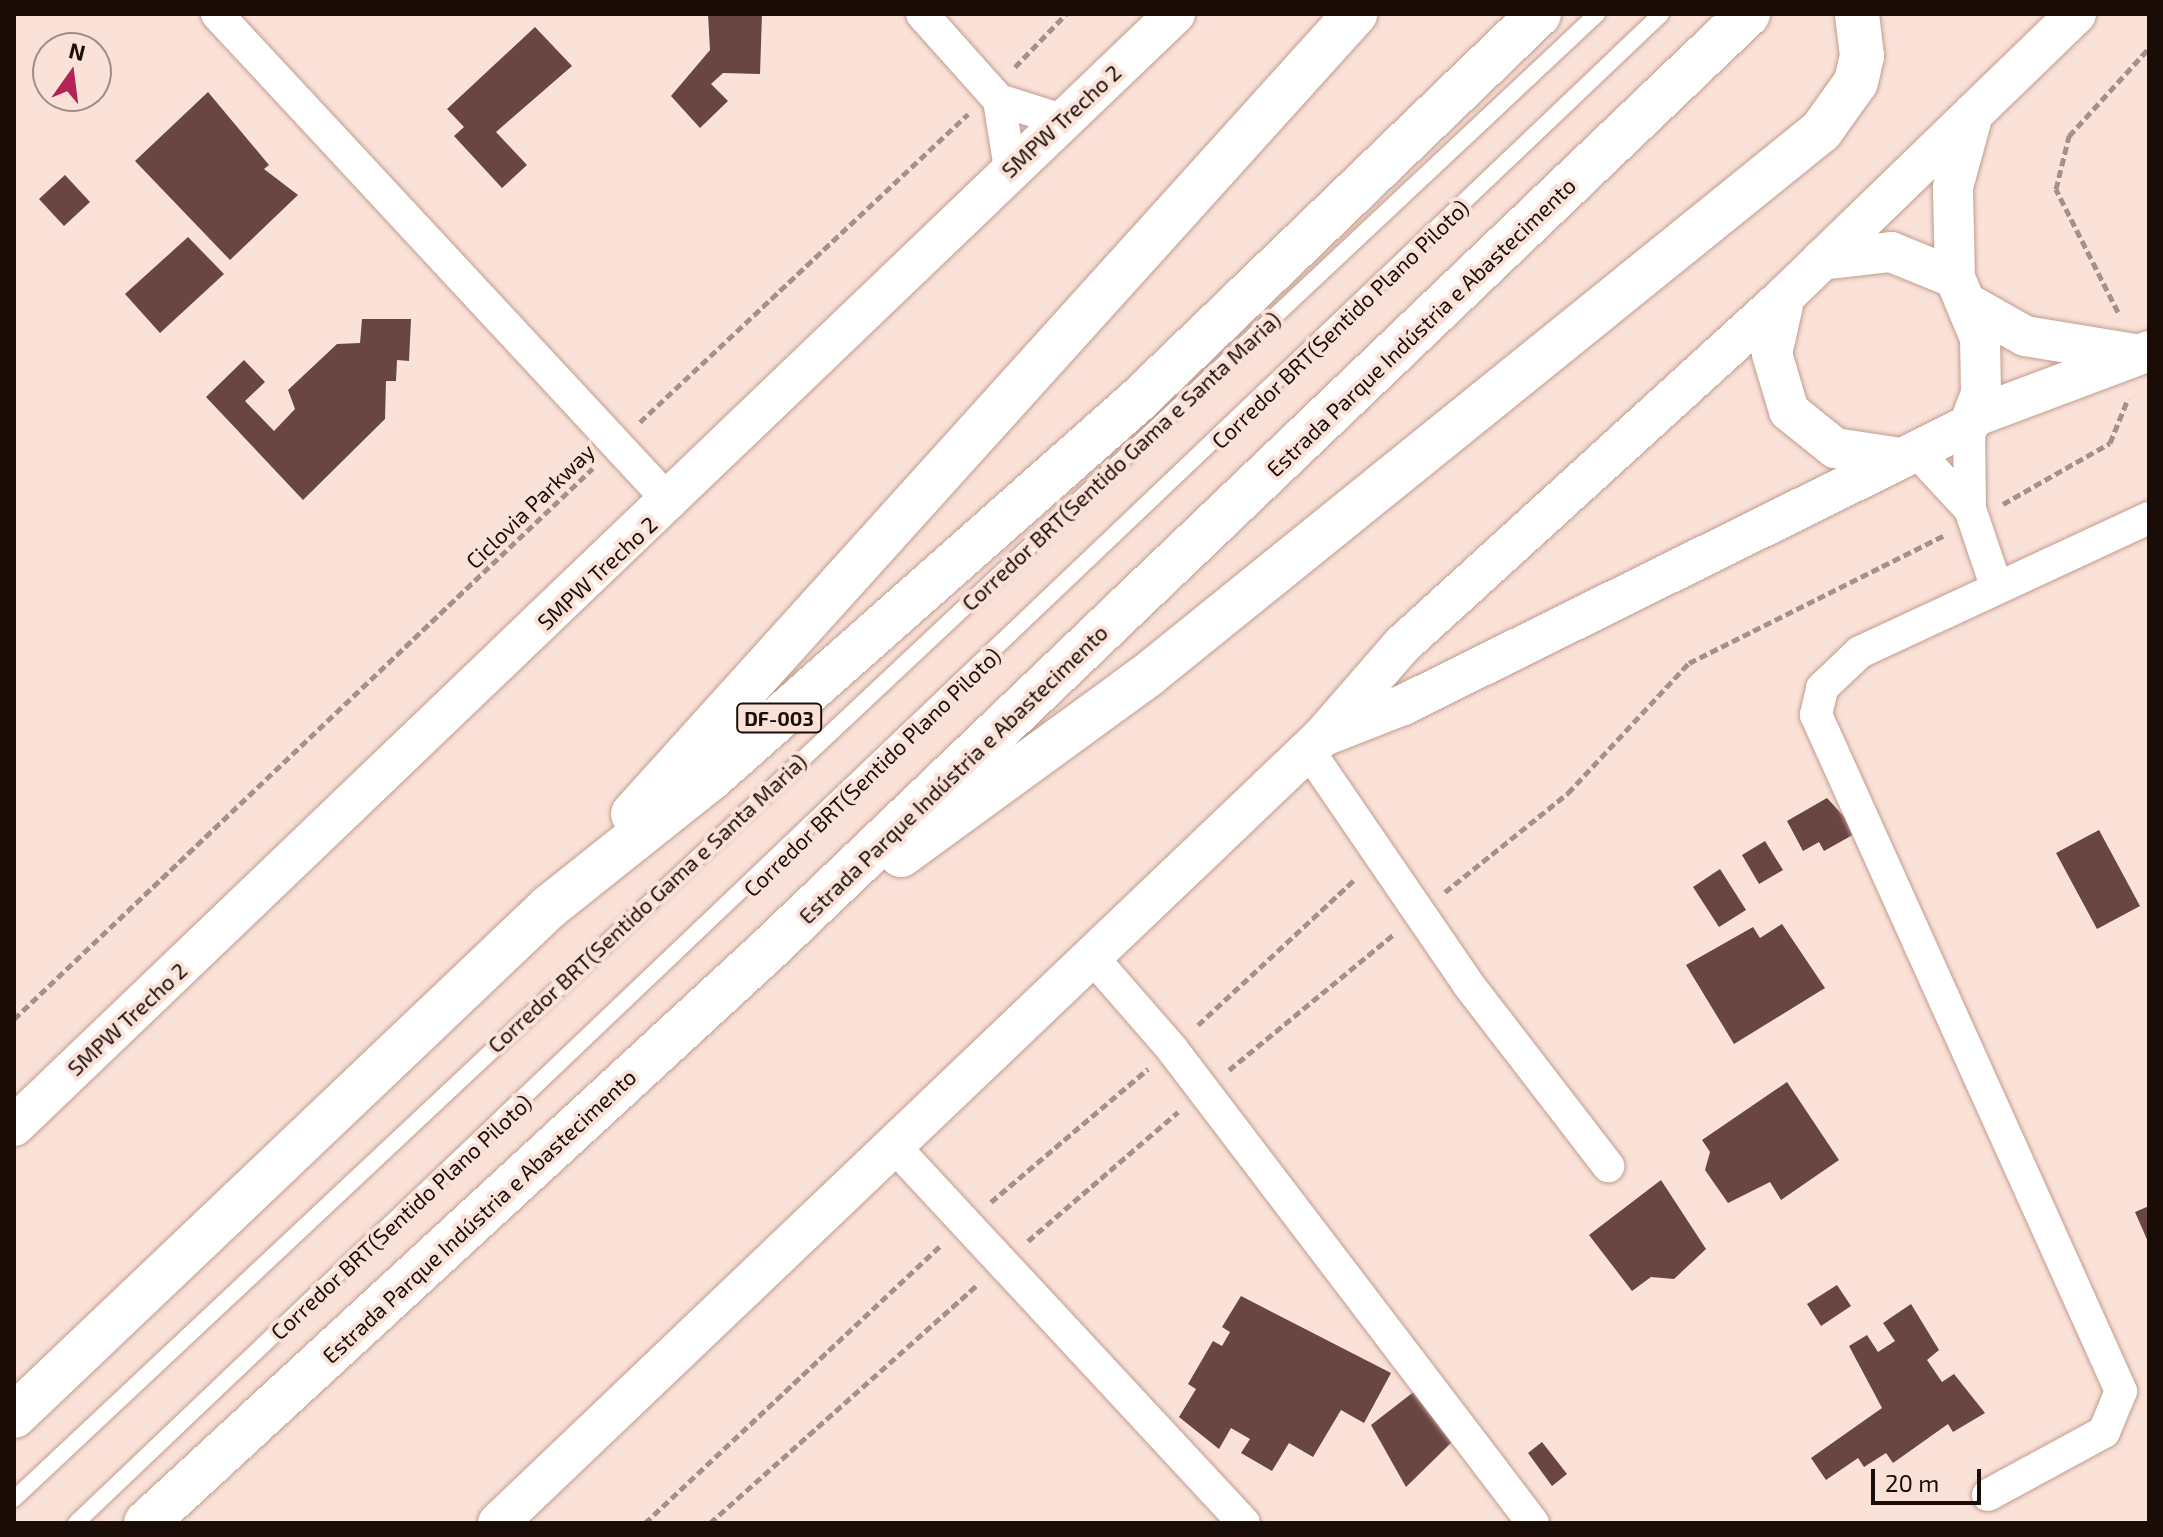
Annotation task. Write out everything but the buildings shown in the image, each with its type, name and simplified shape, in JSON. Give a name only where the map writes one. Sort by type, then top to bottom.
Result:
[{"type":"highway","points":[[549,907],[1355,14]]},
{"type":"highway","name":"DF-003","points":[[14,1416],[549,907],[710,779],[1137,401],[1539,14]]},
{"type":"highway","name":"Estrada Parque Indústria e Abastecimento","points":[[146,1523],[771,947],[1748,14]]},
{"type":"highway","points":[[771,947],[1149,674],[1821,131],[1856,82],[1862,56],[1857,14]]},
{"type":"street","points":[[217,14],[614,447],[671,503]]},
{"type":"street","points":[[922,14],[995,96],[1062,120]]},
{"type":"street","name":"SMPW Trecho 2","points":[[14,1126],[671,503],[1010,169],[1175,14]]},
{"type":"street","points":[[498,1523],[1315,744],[1402,645],[1785,296],[1975,108],[2076,14]]},
{"type":"street","points":[[995,96],[1010,169]]},
{"type":"street","points":[[1975,108],[1953,187],[1962,292],[1980,338],[1972,420],[1972,515],[1996,586]]},
{"type":"street","points":[[1821,260],[1891,252],[2053,344],[2144,353]]},
{"type":"street","points":[[1785,296],[1772,354],[1789,411],[1835,448],[1904,453],[1972,515]]},
{"type":"street","points":[[1315,744],[1403,705],[1972,420],[2144,353]]},
{"type":"street","points":[[1988,1495],[2104,1432],[2121,1391],[1816,715],[1836,669],[1996,586],[2149,518]]},
{"type":"street","points":[[1315,744],[1381,854],[1423,910],[1468,984],[1608,1166]]},
{"type":"street","points":[[1093,958],[1172,1049],[1533,1523]]},
{"type":"street","points":[[894,1146],[963,1225],[1244,1523]]},
{"type":"lane","name":"Corredor BRT(Sentido Gama e Santa Maria)","points":[[14,1499],[1597,14]]},
{"type":"lane","name":"Corredor BRT(Sentido Plano Piloto)","points":[[76,1523],[1661,14]]},
{"type":"path","name":"Ciclovia Parkway","points":[[14,1019],[614,447],[995,96],[1066,14]]},
{"type":"path","points":[[710,1523],[1002,1263],[1202,1092],[1568,793],[1689,663],[2110,443],[2144,353],[2056,189],[2069,136],[2149,48]]},
{"type":"path","points":[[645,1523],[963,1225],[1172,1049],[1381,854]]}]
